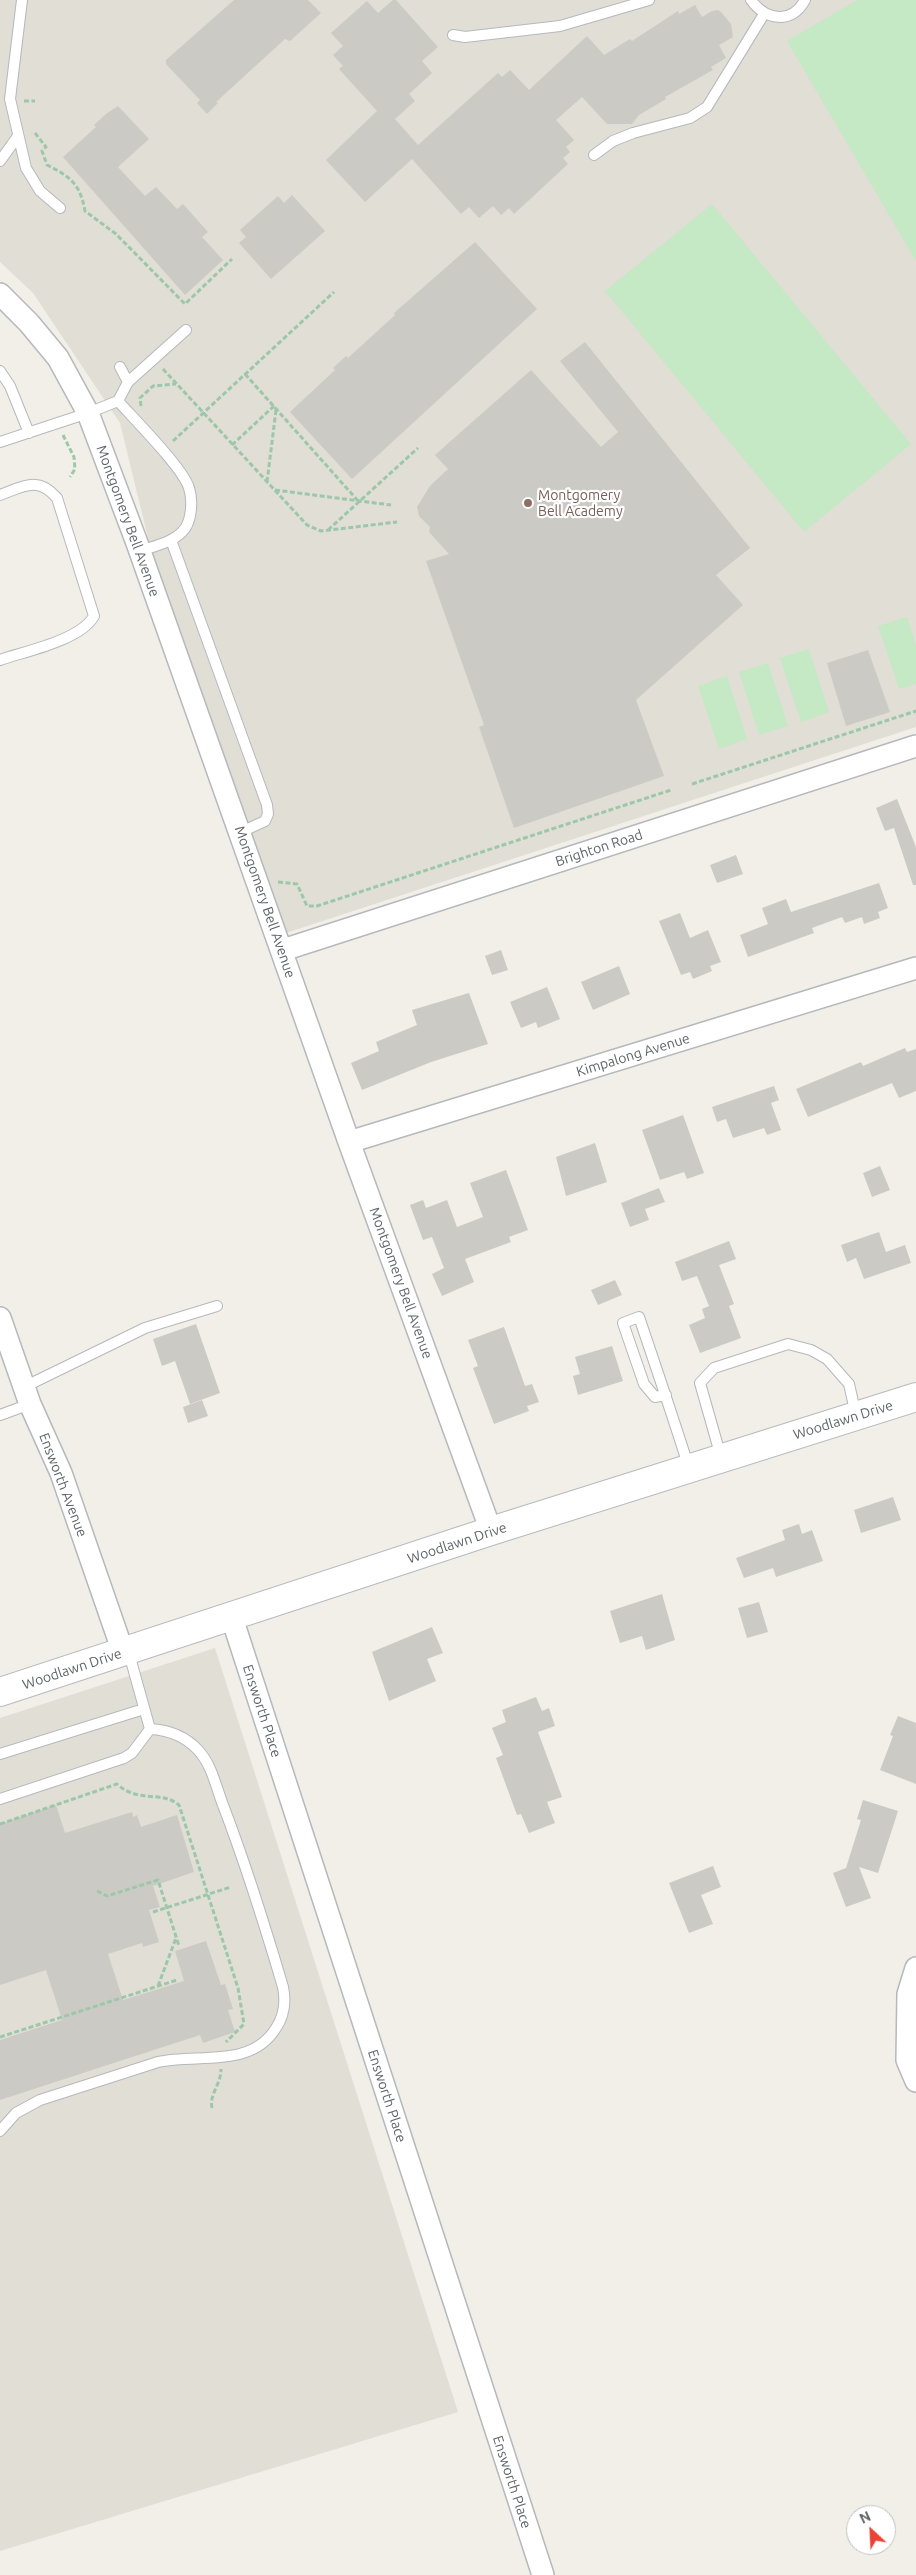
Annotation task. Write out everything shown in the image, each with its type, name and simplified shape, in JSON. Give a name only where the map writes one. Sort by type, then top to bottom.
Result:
[{"type":"main road","name":"Woodlawn Drive","points":[[0,1692],[232,1618],[491,1531],[916,1397]]},
{"type":"street","name":"Montgomery Bell Avenue","points":[[0,294],[29,322],[58,358],[88,414],[140,551],[283,950],[349,1142],[491,1531]]},
{"type":"street","name":"Brighton Road","points":[[283,950],[916,746]]},
{"type":"street","name":"Kimpalong Avenue","points":[[349,1142],[916,968]]},
{"type":"street","name":"Ensworth Avenue","points":[[0,1318],[27,1395],[61,1473],[126,1651]]},
{"type":"street","name":"Ensworth Place","points":[[232,1618],[543,2575]]},
{"type":"street","points":[[916,1968],[908,1994],[907,2060],[916,2081]]},
{"type":"lane","points":[[22,0],[10,99],[26,168],[40,190],[60,208]]},
{"type":"lane","points":[[454,36],[465,37],[560,26],[649,0]]},
{"type":"lane","points":[[751,0],[764,14],[786,16],[795,12],[805,0]]},
{"type":"lane","points":[[594,154],[633,133],[690,118],[707,106],[764,14]]},
{"type":"lane","points":[[0,162],[18,136]]},
{"type":"lane","points":[[0,442],[88,414],[118,401],[128,382],[186,330]]},
{"type":"lane","points":[[120,367],[128,382]]},
{"type":"lane","points":[[0,371],[10,386],[28,433]]},
{"type":"lane","points":[[118,401],[185,479],[191,501],[189,521],[184,531],[171,540],[140,551]]},
{"type":"lane","points":[[0,495],[38,484],[48,489],[57,498],[94,616],[84,629],[72,636],[0,660]]},
{"type":"lane","points":[[171,540],[267,805],[268,814],[265,820],[241,832]]},
{"type":"lane","points":[[0,1415],[27,1395],[145,1328],[217,1306]]},
{"type":"lane","points":[[666,1395],[655,1397],[644,1384],[623,1323],[639,1317],[666,1395],[690,1469]]},
{"type":"lane","points":[[722,1458],[700,1383],[714,1368],[788,1344],[811,1350],[828,1359],[849,1384],[857,1416]]},
{"type":"lane","points":[[126,1651],[150,1729]]},
{"type":"lane","points":[[0,1754],[144,1709]]},
{"type":"lane","points":[[0,1799],[124,1758],[132,1753],[150,1729]]},
{"type":"lane","points":[[0,2131],[27,2106],[52,2096],[158,2062],[176,2058],[223,2057],[256,2048],[273,2034],[281,2019],[285,2003],[283,1987],[247,1868],[210,1769],[199,1751],[182,1737],[161,1730],[150,1729]]},
{"type":"path","points":[[35,133],[46,147],[42,151],[47,165],[70,176],[82,196],[85,211],[116,234],[185,304],[232,259]]},
{"type":"path","points":[[162,452],[334,292]]},
{"type":"path","points":[[154,359],[307,526],[314,530],[327,530],[397,522]]},
{"type":"path","points":[[245,374],[359,502]]},
{"type":"path","points":[[141,407],[140,398],[153,386],[177,384]]},
{"type":"path","points":[[232,444],[275,408]]},
{"type":"path","points":[[267,482],[275,408]]},
{"type":"path","points":[[63,435],[74,456],[75,469],[70,477]]},
{"type":"path","points":[[166,435],[176,448]]},
{"type":"path","points":[[327,530],[418,448]]},
{"type":"path","points":[[275,490],[391,505]]},
{"type":"path","points":[[692,784],[916,711]]},
{"type":"path","points":[[268,881],[297,884],[307,906],[317,906],[672,790]]},
{"type":"path","points":[[0,1824],[118,1784],[138,1796],[170,1800],[179,1805],[238,1988],[244,2024],[225,2045]]},
{"type":"path","points":[[97,1891],[107,1896],[158,1880],[179,1946]]},
{"type":"path","points":[[154,1912],[231,1887]]},
{"type":"path","points":[[158,1986],[177,1937]]},
{"type":"path","points":[[0,2037],[176,1980]]},
{"type":"path","points":[[212,2108],[210,2100],[220,2081],[221,2066]]},
{"type":"shaded area","name":"Montgomery Bell Academy","points":[[0,0],[916,0],[916,727],[286,933],[159,583],[120,423],[33,293],[0,262]]},
{"type":"shaded area","points":[[215,1648],[458,2412],[0,2551],[0,1718]]},
{"type":"green space","points":[[857,0],[916,0],[916,261],[787,41]]},
{"type":"green space","points":[[712,204],[911,444],[804,532],[605,291]]},
{"type":"green space","points":[[907,617],[916,645],[916,684],[899,689],[878,626]]},
{"type":"green space","points":[[809,649],[829,712],[801,722],[780,658]]},
{"type":"green space","points":[[768,663],[788,726],[759,735],[739,672]]},
{"type":"green space","points":[[727,676],[747,739],[719,749],[698,686]]},
{"type":"building","points":[[234,0],[308,0],[321,13],[290,41],[285,39],[216,102],[218,103],[207,114],[197,103],[200,100],[166,64],[166,60]]},
{"type":"building","points":[[393,0],[396,0],[438,47],[422,61],[432,73],[409,94],[415,101],[395,119],[418,145],[498,73],[502,77],[510,70],[529,90],[587,36],[604,55],[630,39],[632,41],[678,11],[679,14],[695,5],[702,17],[712,11],[718,10],[722,13],[731,24],[733,37],[719,45],[726,58],[711,67],[713,70],[665,97],[666,99],[639,115],[632,124],[607,124],[582,97],[556,120],[574,140],[566,147],[570,152],[563,158],[568,164],[514,214],[509,208],[501,215],[493,206],[479,218],[469,207],[461,214],[412,159],[365,202],[326,160],[377,111],[339,69],[343,66],[333,55],[343,46],[331,33],[367,1],[378,13]]},
{"type":"building","points":[[118,106],[149,139],[118,167],[145,196],[156,187],[177,209],[183,204],[208,232],[202,237],[223,260],[185,295],[63,157],[96,127],[94,125]]},
{"type":"building","points":[[292,195],[325,231],[271,279],[239,243],[246,237],[240,230],[278,196],[284,203]]},
{"type":"building","points":[[475,242],[537,309],[352,479],[290,412],[335,370],[333,368],[346,356],[348,358],[395,315],[394,313]]},
{"type":"building","points":[[585,342],[750,548],[716,575],[743,605],[636,700],[664,776],[514,828],[479,727],[484,725],[426,561],[449,554],[429,532],[430,527],[419,516],[417,507],[430,486],[448,469],[435,455],[531,370],[601,447],[618,432],[560,361]]},
{"type":"building","points":[[868,650],[890,712],[846,726],[827,663]]},
{"type":"building","points":[[897,799],[916,847],[916,885],[913,885],[894,828],[885,831],[876,808]]},
{"type":"building","points":[[736,855],[743,874],[717,883],[710,865]]},
{"type":"building","points":[[879,883],[888,908],[878,912],[880,918],[864,924],[862,917],[845,923],[842,917],[812,928],[814,933],[748,957],[740,935],[768,924],[762,908],[786,899],[791,912]]},
{"type":"building","points":[[680,913],[690,938],[708,930],[721,962],[710,966],[712,971],[693,979],[690,972],[681,975],[659,921]]},
{"type":"building","points":[[501,950],[508,970],[492,975],[485,956]]},
{"type":"building","points":[[619,966],[630,994],[593,1010],[581,982]]},
{"type":"building","points":[[547,987],[560,1019],[538,1028],[536,1022],[521,1028],[510,1002]]},
{"type":"building","points":[[469,993],[488,1044],[431,1062],[362,1090],[351,1063],[379,1051],[376,1042],[417,1025],[412,1010]]},
{"type":"building","points":[[905,1048],[907,1052],[916,1049],[916,1091],[899,1098],[892,1083],[808,1117],[796,1089],[861,1062],[863,1066]]},
{"type":"building","points":[[774,1086],[779,1100],[771,1103],[781,1130],[767,1135],[764,1128],[733,1138],[726,1119],[717,1122],[712,1107]]},
{"type":"building","points":[[683,1115],[704,1173],[687,1179],[684,1172],[660,1180],[642,1130]]},
{"type":"building","points":[[595,1143],[607,1182],[566,1196],[556,1157]]},
{"type":"building","points":[[880,1166],[890,1190],[872,1197],[863,1173]]},
{"type":"building","points":[[506,1170],[528,1230],[509,1237],[511,1242],[465,1259],[474,1282],[442,1296],[432,1274],[444,1268],[432,1237],[423,1240],[410,1205],[423,1200],[426,1208],[447,1200],[457,1227],[483,1217],[470,1183]]},
{"type":"building","points":[[659,1188],[665,1202],[645,1209],[649,1220],[630,1227],[621,1203]]},
{"type":"building","points":[[879,1232],[886,1252],[905,1245],[911,1263],[864,1279],[856,1258],[847,1262],[841,1245]]},
{"type":"building","points":[[729,1241],[736,1259],[719,1265],[734,1304],[729,1306],[741,1338],[700,1353],[689,1325],[705,1318],[702,1309],[709,1306],[697,1276],[682,1281],[675,1262]]},
{"type":"building","points":[[615,1280],[622,1295],[598,1305],[591,1290]]},
{"type":"building","points":[[196,1324],[220,1393],[190,1404],[175,1361],[162,1366],[153,1339]]},
{"type":"building","points":[[504,1327],[525,1386],[532,1384],[539,1402],[527,1406],[529,1411],[494,1424],[473,1368],[478,1366],[468,1340]]},
{"type":"building","points":[[612,1346],[623,1381],[578,1395],[573,1376],[580,1374],[575,1357]]},
{"type":"building","points":[[202,1400],[208,1416],[188,1423],[183,1407]]},
{"type":"building","points":[[893,1497],[901,1520],[861,1533],[854,1510]]},
{"type":"building","points":[[799,1524],[802,1534],[812,1530],[823,1561],[776,1577],[773,1568],[744,1578],[736,1558],[785,1540],[782,1530]]},
{"type":"building","points":[[662,1594],[675,1640],[646,1650],[642,1636],[620,1643],[610,1611]]},
{"type":"building","points":[[759,1602],[768,1632],[747,1638],[738,1608]]},
{"type":"building","points":[[432,1627],[443,1653],[427,1659],[436,1681],[389,1701],[372,1652]]},
{"type":"building","points":[[536,1697],[542,1711],[549,1708],[555,1726],[538,1732],[562,1797],[547,1802],[555,1823],[529,1833],[521,1814],[517,1815],[496,1758],[503,1755],[492,1728],[506,1722],[502,1710]]},
{"type":"building","points":[[898,1716],[916,1723],[916,1784],[880,1770],[893,1736],[890,1735]]},
{"type":"building","points":[[863,1800],[898,1811],[878,1873],[859,1867],[871,1898],[846,1907],[833,1873],[846,1868],[861,1820],[857,1819]]},
{"type":"building","points":[[56,1805],[65,1833],[132,1812],[133,1817],[137,1815],[141,1827],[177,1815],[194,1872],[153,1886],[160,1907],[149,1910],[159,1942],[143,1947],[142,1943],[108,1954],[123,2000],[184,1981],[175,1951],[206,1941],[221,1985],[225,1984],[233,2009],[228,2010],[235,2032],[203,2043],[200,2035],[0,2100],[0,2040],[62,2020],[46,1970],[0,1985],[0,1824]]},
{"type":"building","points":[[713,1866],[721,1887],[701,1895],[713,1924],[689,1933],[669,1883]]},
{"type":"place","name":"Montgomery Bell Academy","points":[[528,503]]}]
